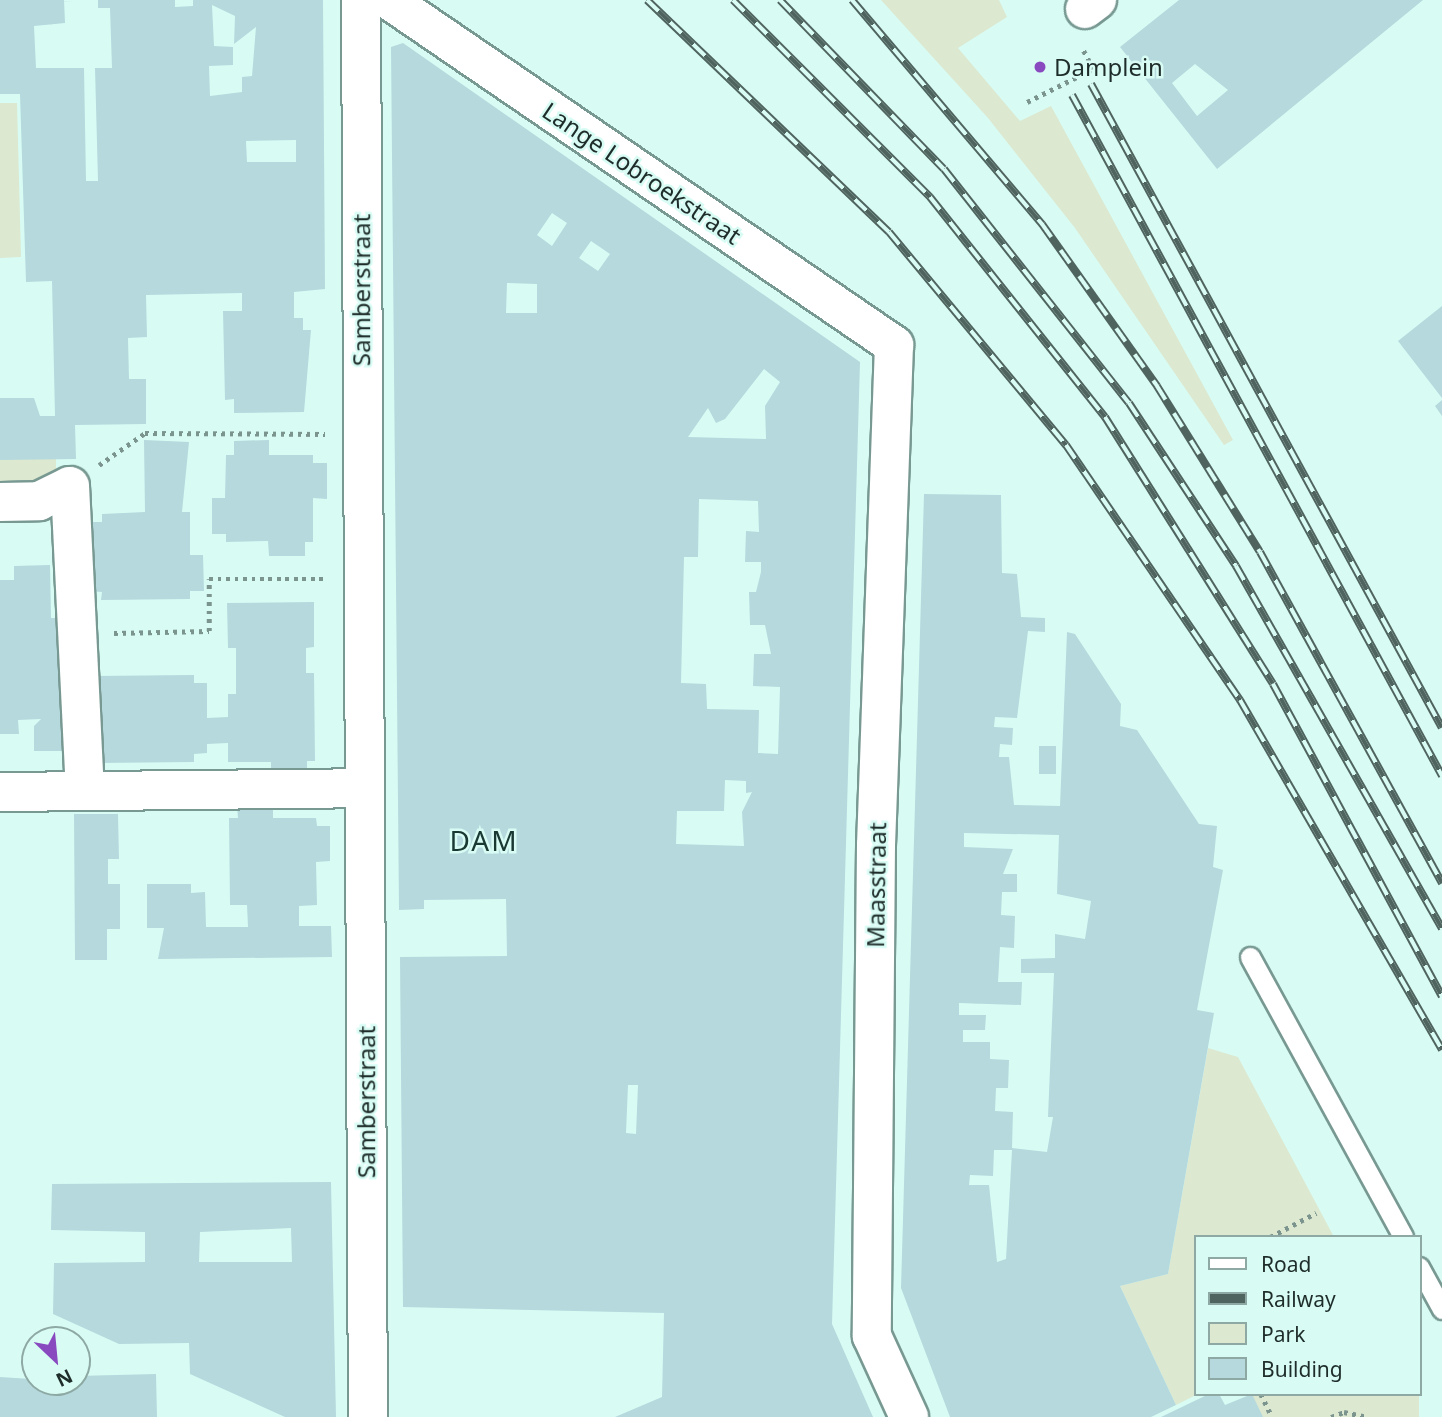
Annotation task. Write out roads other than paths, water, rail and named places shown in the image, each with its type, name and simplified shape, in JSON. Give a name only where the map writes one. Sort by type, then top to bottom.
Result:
[{"type":"street","name":"Samberstraat","points":[[361,0],[361,434],[368,1417]]},
{"type":"street","name":"Lange Lobroekstraat","points":[[389,0],[894,345]]},
{"type":"street","name":"Maasstraat","points":[[894,345],[876,845],[872,1336],[909,1417]]},
{"type":"street","points":[[0,502],[39,502],[70,486],[71,610],[78,634],[85,790]]},
{"type":"street","points":[[0,792],[365,788]]},
{"type":"lane","points":[[1250,957],[1401,1235]]},
{"type":"lane","points":[[1421,1271],[1442,1309]]},
{"type":"railway","points":[[647,0],[889,232],[1066,445],[1240,700],[1442,1050]]},
{"type":"railway","points":[[733,0],[930,197],[1105,417],[1273,684],[1442,996]]},
{"type":"railway","points":[[780,0],[944,169],[1129,403],[1236,566],[1442,928]]},
{"type":"railway","points":[[852,0],[1042,224],[1157,386],[1260,552],[1442,883]]},
{"type":"railway","points":[[1091,84],[1442,728]]},
{"type":"railway","points":[[1072,95],[1442,776]]},
{"type":"place","name":"Damplein","points":[[1040,67]]},
{"type":"district","name":"DAM","points":[[484,840]]}]
